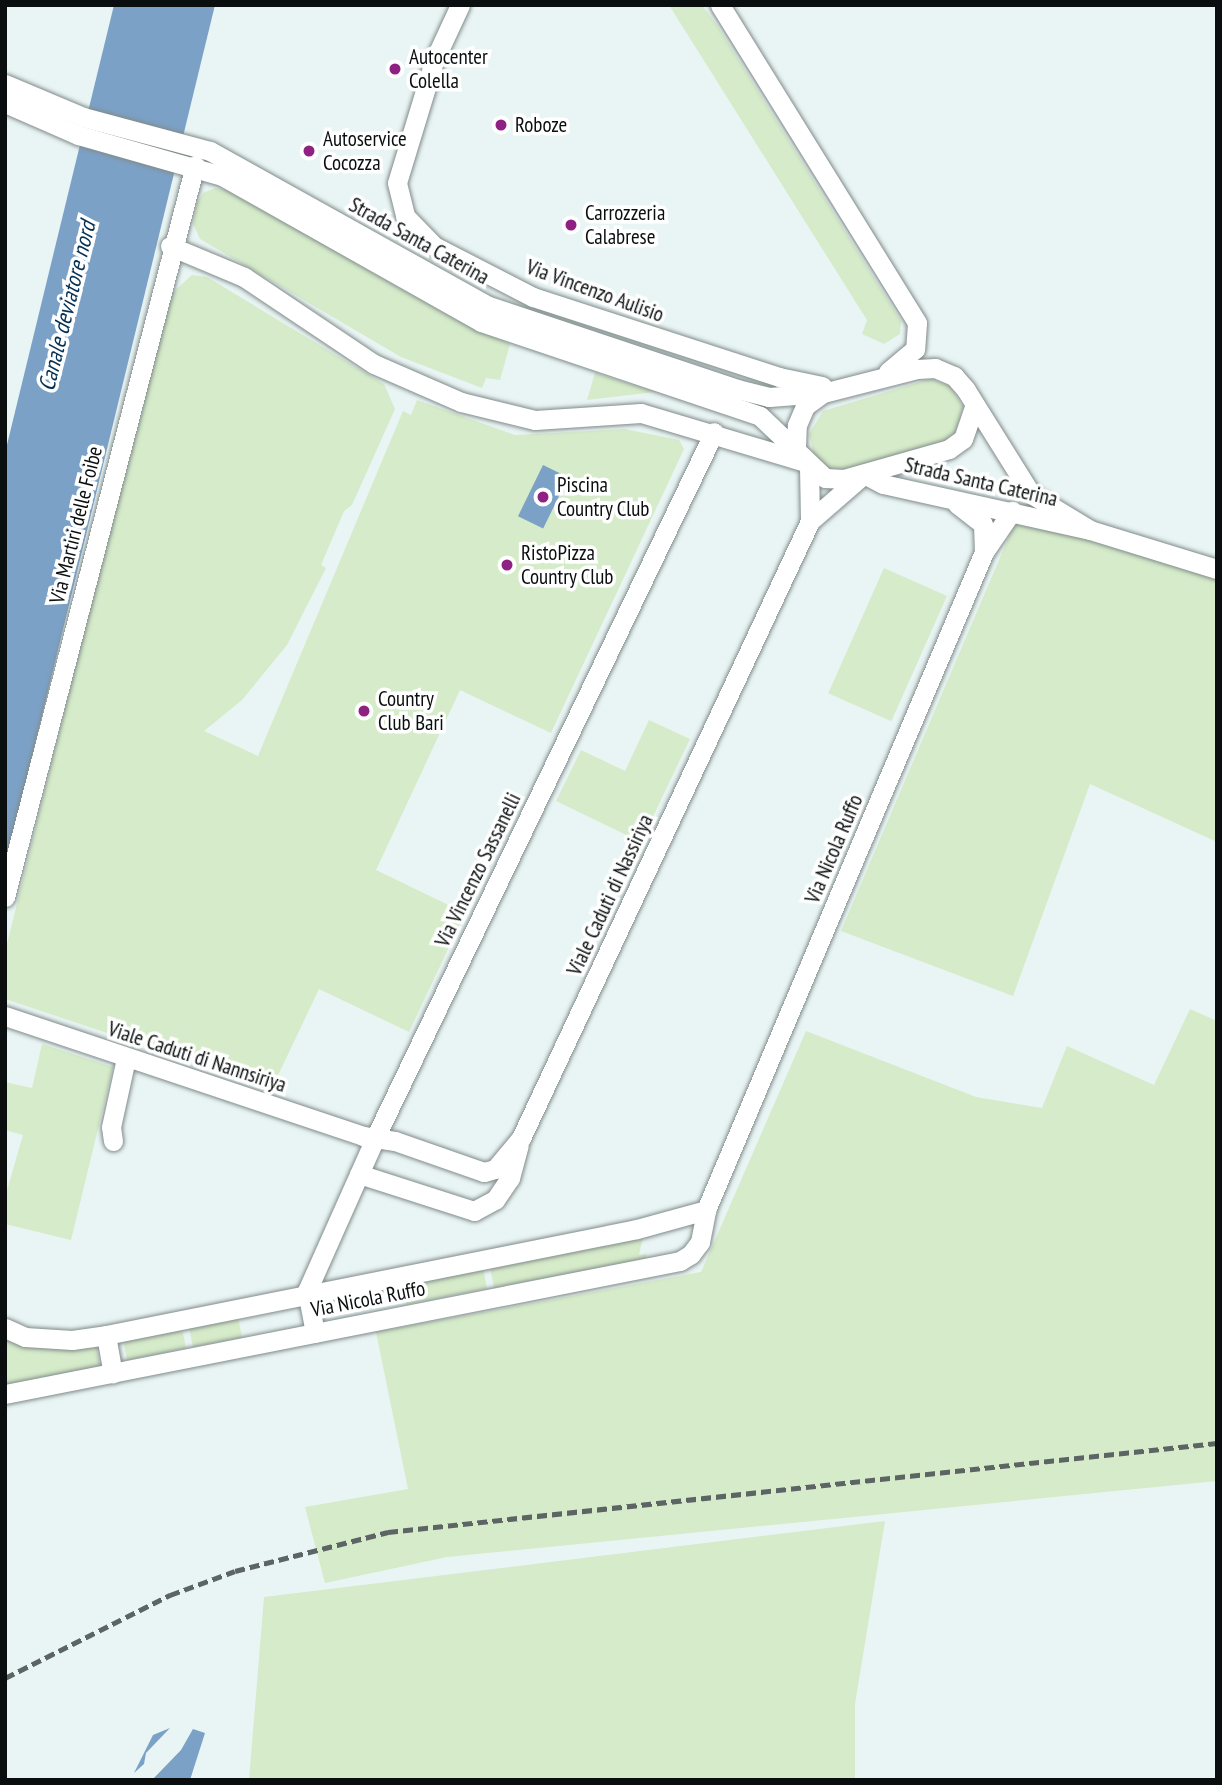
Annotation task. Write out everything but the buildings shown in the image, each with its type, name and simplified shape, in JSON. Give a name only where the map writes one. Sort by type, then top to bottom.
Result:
[{"type":"street","name":"Via Vincenzo Aulisio","points":[[460,5],[434,61],[397,183],[405,216],[434,246],[533,297],[779,377],[832,391]]},
{"type":"street","points":[[720,5],[917,323],[915,349],[878,379]]},
{"type":"street","name":"Strada Santa Caterina","points":[[5,84],[80,126]]},
{"type":"street","name":"Strada Santa Caterina","points":[[5,103],[188,157],[481,322],[760,415],[825,478],[863,474],[949,449],[963,439],[975,405]]},
{"type":"street","name":"Strada Santa Caterina","points":[[188,157],[210,151],[489,306],[737,389],[769,397],[832,391],[935,368],[954,376],[1031,494],[1090,530]]},
{"type":"street","name":"Via Martiri delle Foibe","points":[[5,897],[170,246],[188,157]]},
{"type":"street","name":"Strada Santa Caterina","points":[[170,246],[244,277],[374,364],[461,402],[535,420],[641,413],[803,459]]},
{"type":"street","points":[[810,522],[797,425],[805,406],[832,391]]},
{"type":"street","name":"Via Vincenzo Sassanelli","points":[[307,1292],[375,1138],[714,432]]},
{"type":"street","name":"Strada Santa Caterina","points":[[863,474],[883,484],[938,493],[1090,530],[1217,569]]},
{"type":"street","points":[[810,522],[863,474]]},
{"type":"street","points":[[938,493],[979,517],[984,552]]},
{"type":"street","name":"Via Nicola Ruffo","points":[[5,1394],[680,1262],[700,1241],[706,1210],[984,552],[1012,511]]},
{"type":"street","name":"Viale Caduti di Nassiriya","points":[[375,1138],[484,1172],[495,1169],[521,1138],[810,522]]},
{"type":"street","name":"Viale Caduti di Nannsiriya","points":[[5,1016],[375,1138]]},
{"type":"street","points":[[113,1140],[111,1127],[126,1058]]},
{"type":"street","points":[[359,1174],[474,1210],[495,1200],[503,1189],[521,1138]]},
{"type":"street","name":"Via Nicola Ruffo","points":[[5,1328],[26,1337],[72,1340],[106,1335],[307,1292],[637,1229],[706,1210]]},
{"type":"street","points":[[307,1292],[315,1333]]},
{"type":"street","points":[[106,1335],[113,1373]]},
{"type":"green space","points":[[669,5],[702,5],[717,25],[901,321],[900,334],[884,344],[862,334],[867,320]]},
{"type":"green space","points":[[215,188],[228,190],[456,320],[510,344],[500,380],[486,378],[482,388],[401,357],[200,239],[193,224],[197,203],[203,193]]},
{"type":"green space","points":[[192,275],[207,277],[384,384],[395,409],[352,505],[344,511],[321,565],[326,568],[287,645],[242,700],[204,731],[258,756],[403,411],[411,415],[417,400],[515,435],[625,429],[679,440],[684,449],[551,733],[460,690],[376,870],[465,913],[409,1032],[319,989],[272,1088],[5,999],[5,952],[138,412],[172,293]]},
{"type":"green space","points":[[595,373],[655,392],[587,400]]},
{"type":"green space","points":[[930,379],[950,386],[963,407],[956,432],[946,442],[850,470],[829,468],[814,456],[809,434],[823,411]]},
{"type":"green space","points":[[1016,520],[1217,577],[1217,842],[1090,784],[1013,996],[841,931]]},
{"type":"green space","points":[[884,568],[947,596],[891,721],[828,693]]},
{"type":"green space","points":[[649,720],[690,739],[641,842],[556,801],[581,750],[625,771]]},
{"type":"green space","points":[[1190,1009],[1217,1021],[1217,1481],[447,1557],[325,1583],[305,1507],[408,1489],[376,1332],[701,1272],[806,1031],[976,1097],[1042,1108],[1067,1046],[1154,1085]]},
{"type":"green space","points":[[42,1044],[113,1067],[71,1240],[5,1224],[5,1197],[23,1135],[5,1130],[5,1082],[32,1088]]},
{"type":"green space","points":[[643,1237],[639,1255],[646,1254],[647,1259],[494,1288],[490,1267]]},
{"type":"green space","points":[[483,1268],[487,1289],[407,1304],[403,1284]]},
{"type":"green space","points":[[238,1317],[242,1338],[193,1347],[189,1327]]},
{"type":"green space","points":[[182,1328],[186,1349],[127,1360],[123,1339]]},
{"type":"green space","points":[[5,1334],[96,1345],[100,1367],[5,1385]]},
{"type":"green space","points":[[885,1521],[855,1704],[855,1780],[249,1780],[264,1597]]},
{"type":"water","name":"Canale deviatore nord","points":[[114,5],[215,5],[5,868],[5,453]]},
{"type":"water","name":"Piscina Country Club","points":[[543,465],[568,477],[543,529],[518,516]]},
{"type":"water","points":[[170,1728],[146,1753],[144,1764],[134,1773],[153,1735]]},
{"type":"water","points":[[193,1729],[205,1733],[190,1780],[153,1779],[181,1750]]},
{"type":"railway","points":[[5,1678],[170,1595],[235,1571],[388,1532],[1217,1443]]},
{"type":"place","name":"Autocenter Colella","points":[[395,69]]},
{"type":"place","name":"Roboze","points":[[501,125]]},
{"type":"place","name":"Autoservice Cocozza","points":[[309,151]]},
{"type":"place","name":"Carrozzeria Calabrese","points":[[571,225]]},
{"type":"place","name":"Piscina Country Club","points":[[543,497]]},
{"type":"place","name":"RistoPizza Country Club","points":[[507,565]]},
{"type":"place","name":"Country Club Bari","points":[[364,711]]}]
